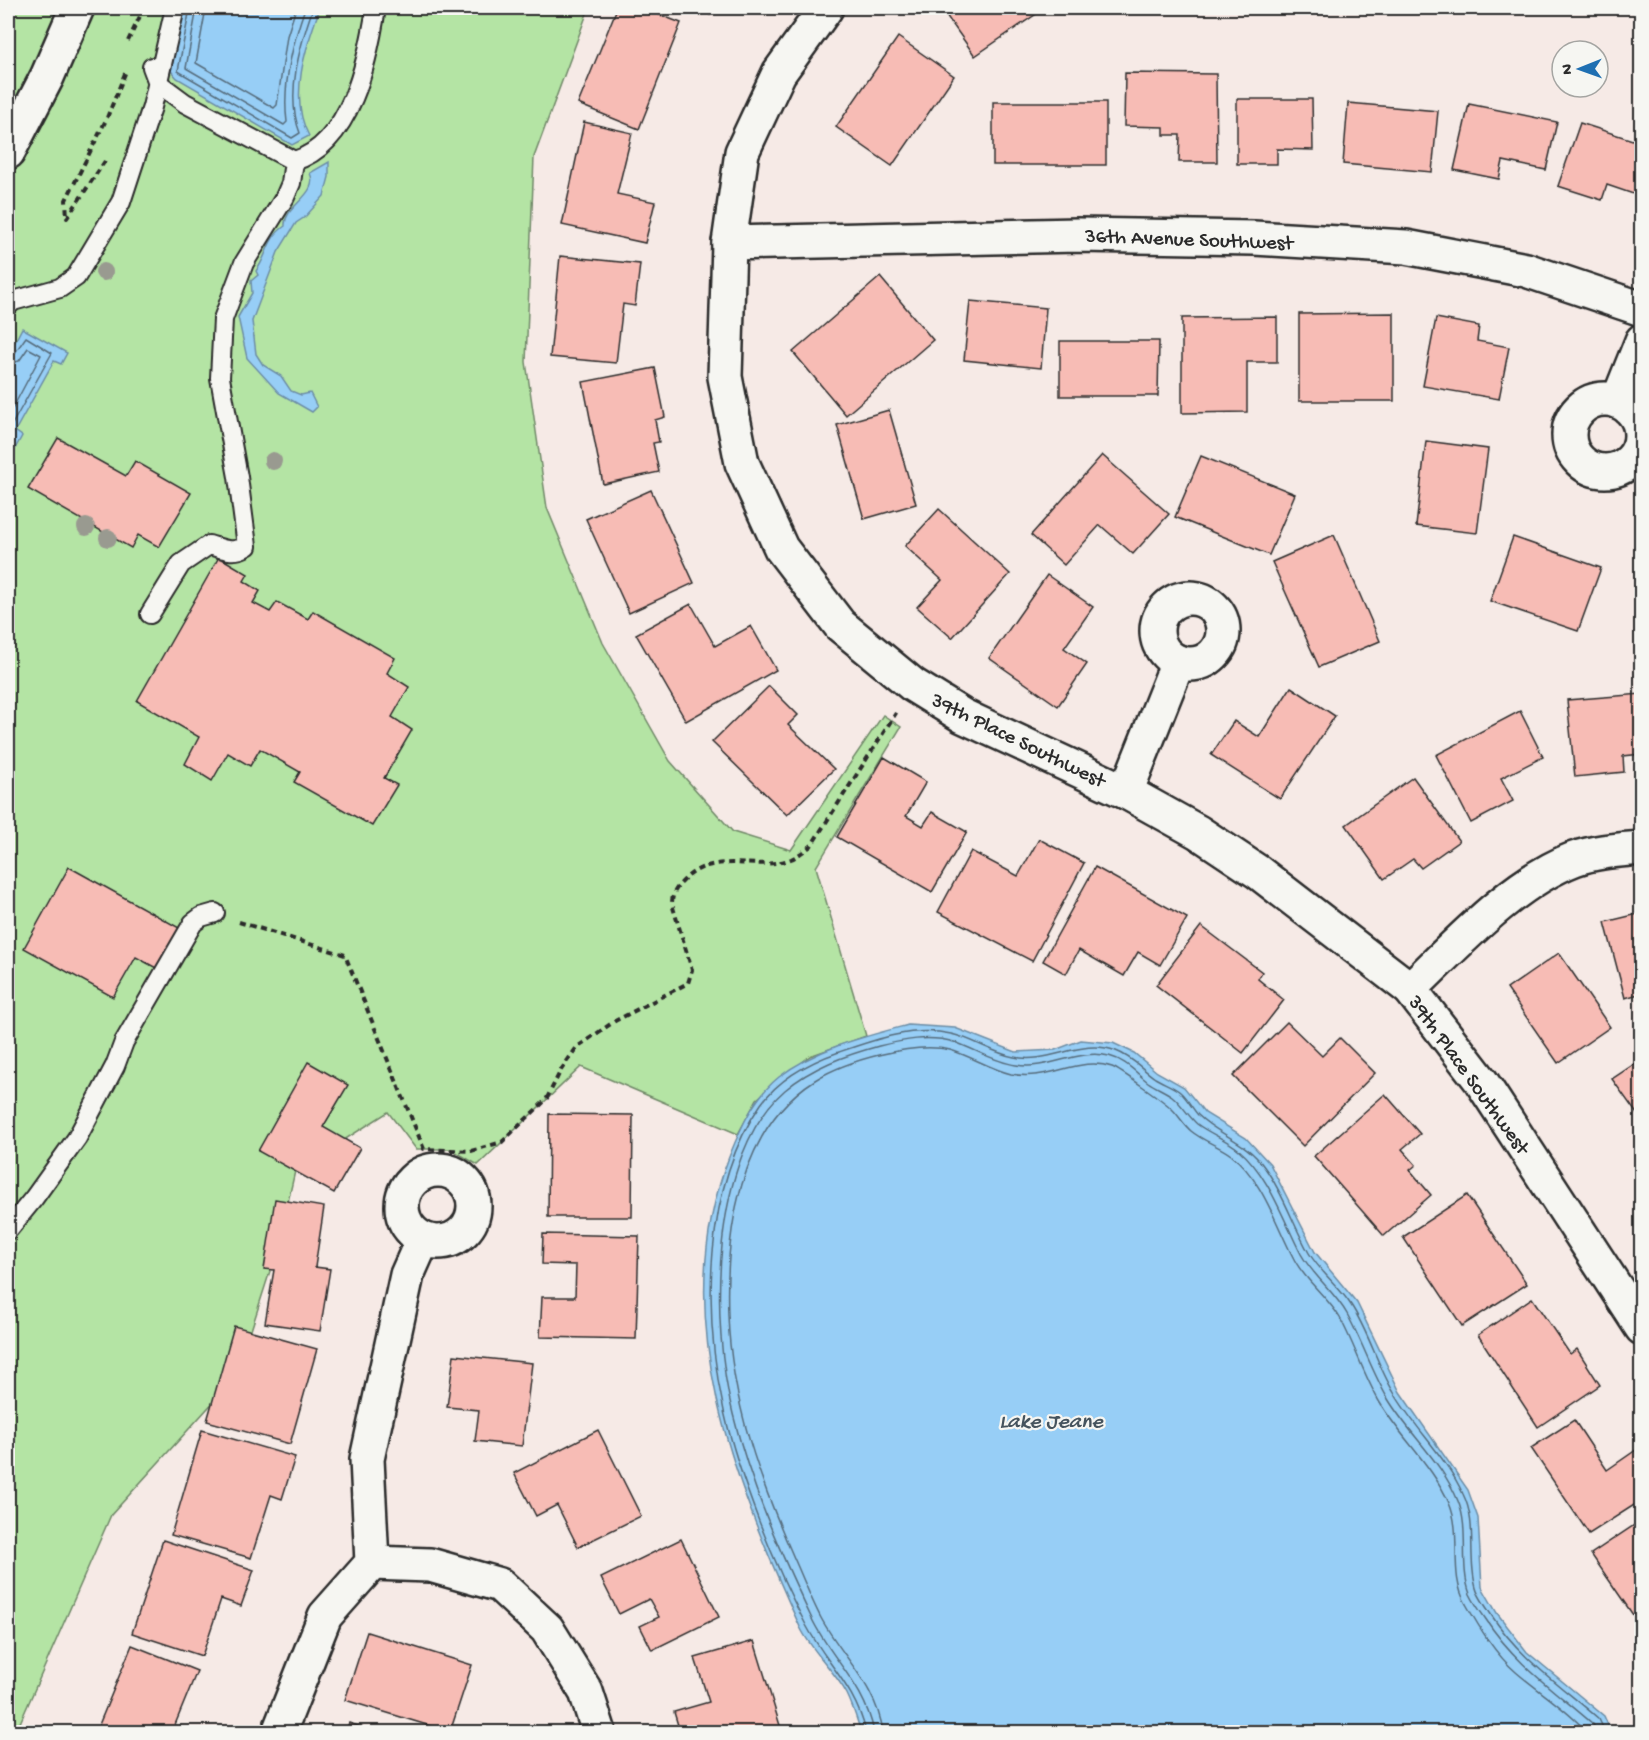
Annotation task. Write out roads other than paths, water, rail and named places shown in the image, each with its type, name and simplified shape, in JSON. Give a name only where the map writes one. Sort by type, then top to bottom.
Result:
[{"type":"street","points":[[8,152],[47,77],[77,8]]},
{"type":"street","name":"39th Place Southwest","points":[[826,8],[779,73],[742,152],[729,243],[725,376],[742,463],[782,548],[840,625],[913,685],[963,716],[1126,792],[1198,832],[1258,872],[1410,989],[1480,1081],[1641,1328]]},
{"type":"street","name":"36th Avenue Southwest","points":[[729,243],[1078,235],[1254,238],[1406,247],[1526,270],[1641,309]]},
{"type":"street","points":[[1618,401],[1641,341]]},
{"type":"street","name":"39th Place Southwest","points":[[1126,792],[1178,662]]},
{"type":"street","points":[[1410,989],[1494,911],[1554,869],[1594,854],[1641,848]]},
{"type":"street","points":[[279,1732],[325,1616],[372,1563],[367,1459],[407,1275],[423,1239]]},
{"type":"street","points":[[372,1563],[430,1565],[500,1585],[547,1629],[586,1692],[599,1732]]},
{"type":"lane","points":[[8,306],[13,301],[60,288],[76,277],[121,202],[175,8]]},
{"type":"lane","points":[[294,161],[318,151],[342,121],[357,85],[376,8]]},
{"type":"lane","points":[[155,75],[185,103],[294,161]]},
{"type":"lane","points":[[150,614],[181,564],[209,545],[231,551],[240,551],[247,546],[238,477],[220,378],[223,319],[244,262],[285,197],[291,183],[294,161]]},
{"type":"lane","points":[[8,1230],[77,1138],[115,1066],[124,1042],[193,923],[201,916],[215,913]]},
{"type":"water","points":[[184,8],[320,8],[301,72],[300,105],[309,136],[292,145],[177,78],[171,71]]},
{"type":"water","points":[[329,162],[329,177],[324,196],[305,217],[296,223],[278,252],[252,321],[256,354],[263,365],[281,376],[291,391],[301,395],[310,393],[317,407],[312,412],[279,393],[247,358],[238,317],[252,293],[251,281],[258,275],[256,271],[274,236],[285,226],[289,212],[310,188],[312,181],[310,173]]},
{"type":"water","points":[[22,328],[67,353],[61,364],[54,361],[15,431],[22,436],[11,456],[8,454],[8,355]]},
{"type":"water","name":"Lake Jeane","points":[[908,1025],[955,1028],[1016,1052],[1055,1050],[1081,1040],[1113,1043],[1134,1053],[1157,1072],[1184,1087],[1205,1113],[1246,1138],[1270,1164],[1315,1252],[1357,1303],[1400,1392],[1468,1490],[1478,1518],[1482,1587],[1497,1613],[1527,1652],[1604,1716],[1611,1732],[861,1732],[847,1694],[800,1627],[752,1514],[732,1456],[716,1397],[707,1338],[705,1277],[712,1217],[729,1157],[755,1103],[762,1094],[779,1077],[809,1058],[874,1034]]}]
